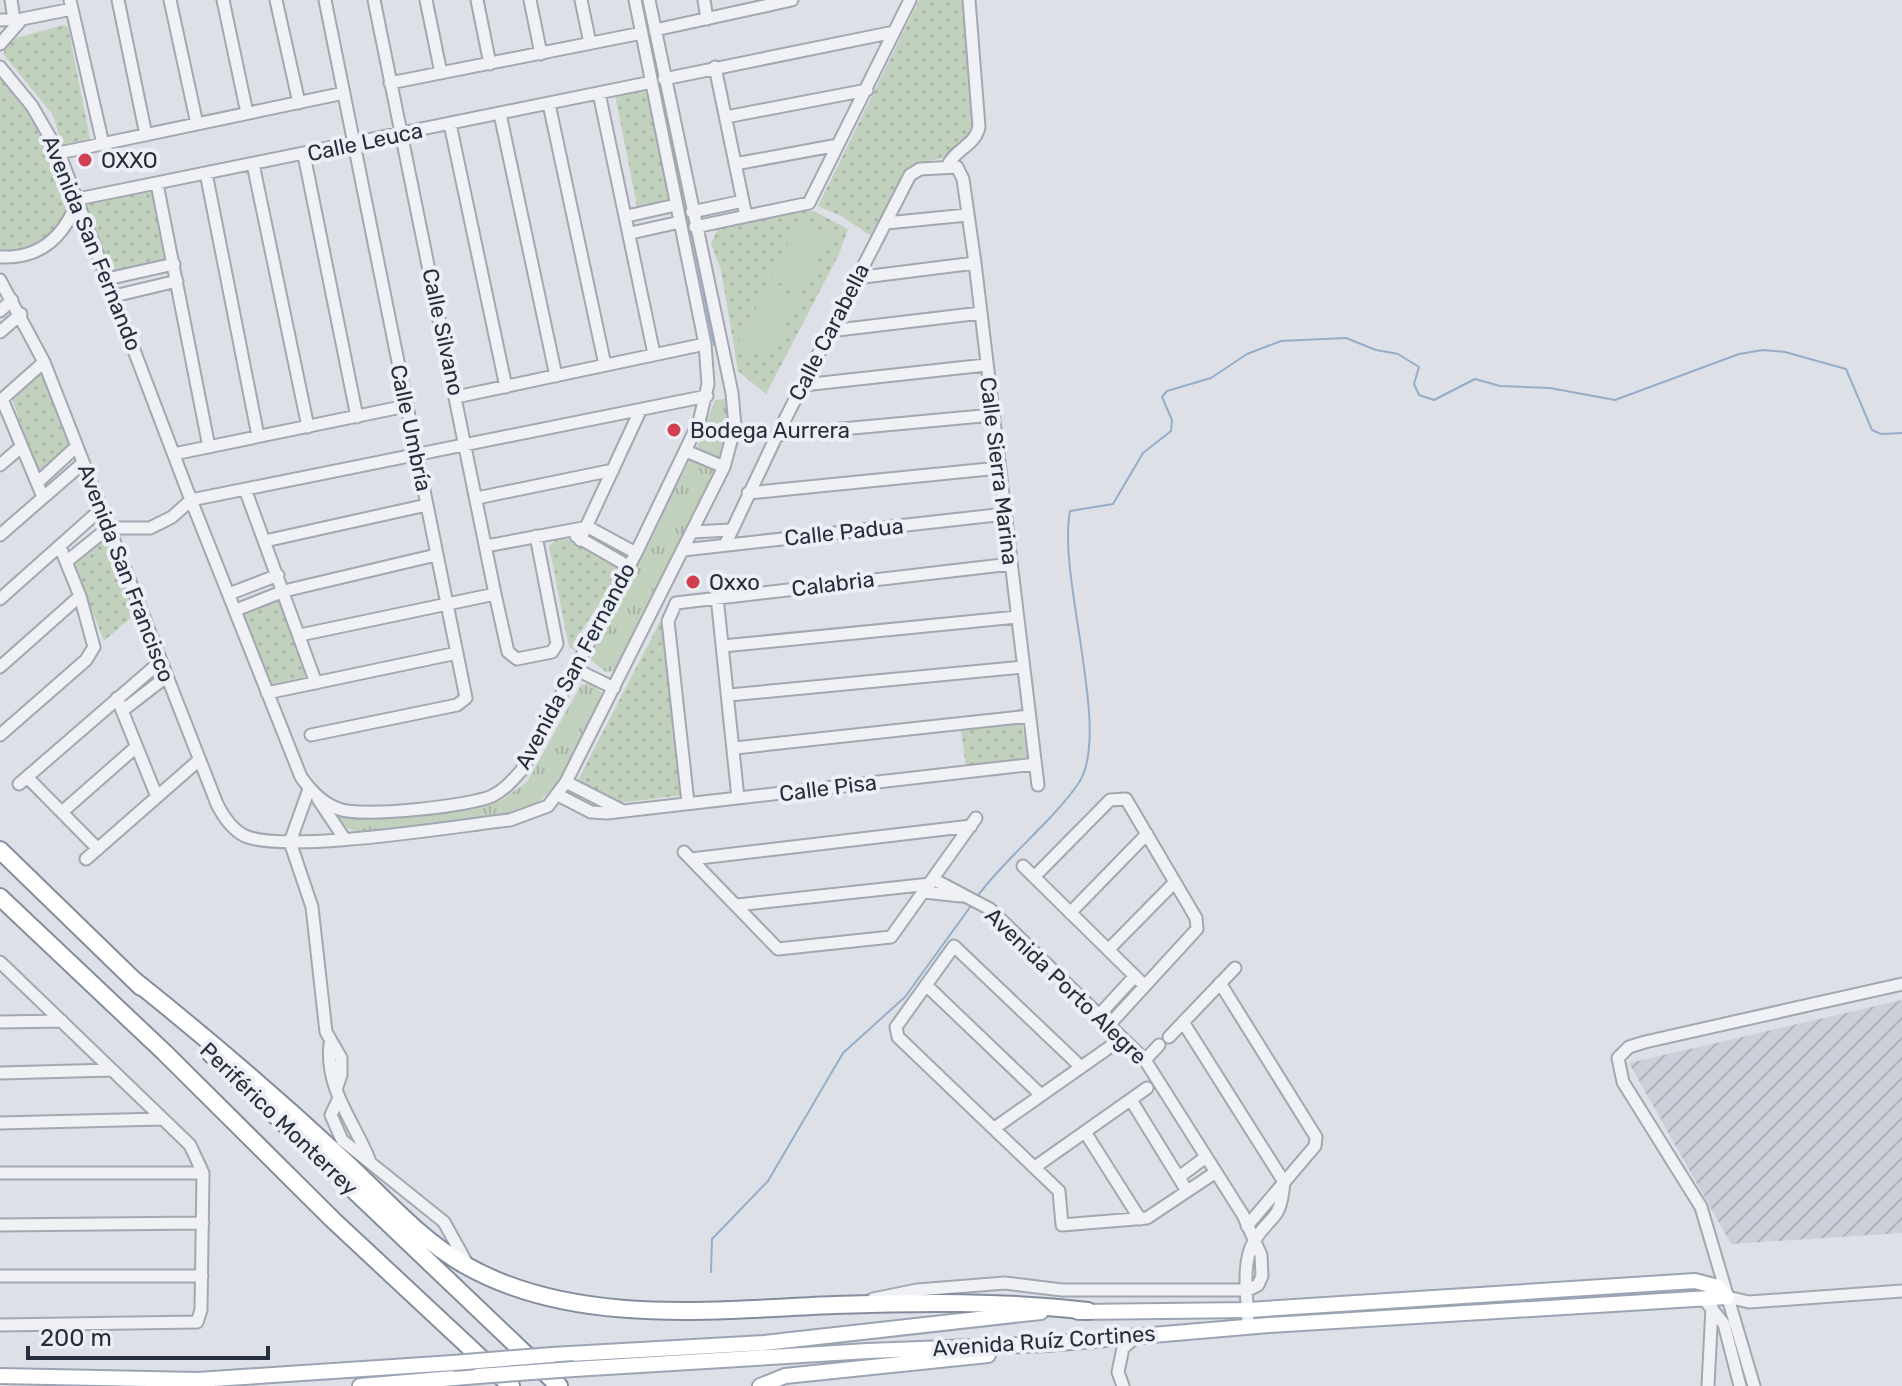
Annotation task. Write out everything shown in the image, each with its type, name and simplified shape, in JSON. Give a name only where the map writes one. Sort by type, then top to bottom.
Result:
[{"type":"highway","name":"Periférico Monterrey","points":[[0,850],[559,1386]]},
{"type":"highway","name":"Periférico Monterrey","points":[[0,897],[165,1053],[333,1220],[511,1386]]},
{"type":"highway","points":[[134,980],[244,1069],[417,1228],[463,1265],[504,1283],[557,1300],[619,1308],[750,1309],[972,1302],[1088,1311]]},
{"type":"main road","points":[[0,1376],[198,1380],[764,1343],[1036,1312],[1248,1310],[1695,1281],[1718,1287],[1727,1297]]},
{"type":"main road","name":"Avenida Ruíz Cortines","points":[[360,1386],[574,1369],[1071,1342],[1248,1326],[1708,1302],[1727,1297]]},
{"type":"main road","points":[[760,1386],[785,1376],[961,1359],[1071,1342]]},
{"type":"street","points":[[11,0],[17,22]]},
{"type":"street","points":[[118,0],[146,135]]},
{"type":"street","points":[[170,0],[197,124]]},
{"type":"street","points":[[223,0],[247,113]]},
{"type":"street","points":[[276,0],[299,103]]},
{"type":"street","name":"Calle Umbría","points":[[311,735],[457,705],[466,698],[325,0]]},
{"type":"street","name":"Calle Silvano","points":[[374,0],[495,594],[508,652],[517,659],[552,652],[557,644],[536,536]]},
{"type":"street","points":[[426,0],[441,73]]},
{"type":"street","points":[[477,0],[490,64]]},
{"type":"street","points":[[530,0],[541,54]]},
{"type":"street","points":[[581,0],[590,43]]},
{"type":"street","name":"Avenida San Fernando","points":[[290,842],[525,817],[538,813],[558,795],[566,782],[724,467],[734,438],[735,415],[692,212],[658,80],[647,56],[635,0]]},
{"type":"street","name":"Avenida San Fernando","points":[[0,67],[32,106],[59,153],[267,693],[313,793],[339,809],[362,812],[474,802],[492,796],[521,771],[636,553],[686,451],[707,396],[705,344],[676,205],[658,80],[659,54],[649,0]]},
{"type":"street","points":[[704,0],[707,19]]},
{"type":"street","points":[[655,30],[757,4],[792,0]]},
{"type":"street","points":[[695,227],[809,203],[910,0]]},
{"type":"street","points":[[948,165],[953,156],[975,139],[979,127],[969,0]]},
{"type":"street","points":[[0,20],[17,22],[71,4],[103,144]]},
{"type":"street","points":[[0,44],[17,22]]},
{"type":"street","name":"Calle Leuca","points":[[78,199],[894,32]]},
{"type":"street","points":[[390,83],[642,33]]},
{"type":"street","points":[[647,56],[659,54]]},
{"type":"street","points":[[715,67],[746,216]]},
{"type":"street","points":[[726,117],[867,90]]},
{"type":"street","points":[[59,153],[344,93]]},
{"type":"street","points":[[599,93],[631,233],[654,354]]},
{"type":"street","points":[[549,104],[605,365]]},
{"type":"street","points":[[500,114],[556,376]]},
{"type":"street","points":[[450,124],[506,387]]},
{"type":"street","points":[[735,164],[838,145]]},
{"type":"street","points":[[304,155],[357,417]]},
{"type":"street","points":[[253,164],[308,427]]},
{"type":"street","name":"Calle Carabella","points":[[725,545],[829,331],[910,175],[920,169],[948,165]]},
{"type":"street","name":"Calle Sierra Marina","points":[[948,165],[957,167],[961,173],[975,263],[1038,785]]},
{"type":"street","points":[[206,173],[258,436]]},
{"type":"street","points":[[157,184],[209,447]]},
{"type":"street","points":[[0,257],[25,256],[51,244],[65,228],[78,199]]},
{"type":"street","points":[[692,212],[743,201]]},
{"type":"street","points":[[627,216],[676,205]]},
{"type":"street","points":[[886,223],[967,215]]},
{"type":"street","points":[[631,233],[680,222]]},
{"type":"street","points":[[856,278],[975,263]]},
{"type":"street","points":[[107,279],[174,264]]},
{"type":"street","name":"Avenida San Francisco","points":[[0,280],[21,314],[44,362],[160,662],[224,817],[244,835],[290,842]]},
{"type":"street","points":[[114,296],[177,281]]},
{"type":"street","points":[[0,311],[12,300]]},
{"type":"street","points":[[829,331],[981,313]]},
{"type":"street","points":[[0,332],[21,314]]},
{"type":"street","points":[[456,397],[705,344]]},
{"type":"street","points":[[43,497],[1,400],[44,362]]},
{"type":"street","points":[[803,385],[986,365]]},
{"type":"street","points":[[66,562],[108,528],[150,528],[172,517],[191,500],[707,396]]},
{"type":"street","points":[[174,454],[406,406]]},
{"type":"street","points":[[580,540],[640,411]]},
{"type":"street","points":[[777,435],[993,415]]},
{"type":"street","points":[[37,483],[77,446]]},
{"type":"street","points":[[0,465],[21,447]]},
{"type":"street","points":[[686,451],[724,467]]},
{"type":"street","points":[[0,535],[83,463]]},
{"type":"street","points":[[748,493],[999,468]]},
{"type":"street","points":[[477,498],[613,470]]},
{"type":"street","points":[[245,489],[316,683]]},
{"type":"street","points":[[265,541],[427,505]]},
{"type":"street","points":[[0,599],[100,510]]},
{"type":"street","name":"Calle Padua","points":[[683,550],[1005,514]]},
{"type":"street","points":[[486,546],[588,527],[636,553]]},
{"type":"street","points":[[570,530],[580,540],[628,566]]},
{"type":"street","points":[[692,532],[730,530]]},
{"type":"street","points":[[0,735],[92,652],[94,637],[60,547]]},
{"type":"street","points":[[236,610],[284,591],[436,555]]},
{"type":"street","name":"Calabria","points":[[688,803],[668,621],[676,603],[1011,564]]},
{"type":"street","points":[[229,594],[278,575]]},
{"type":"street","points":[[300,635],[495,594]]},
{"type":"street","points":[[0,667],[80,596]]},
{"type":"street","points":[[717,597],[738,798]]},
{"type":"street","points":[[723,646],[1017,617]]},
{"type":"street","points":[[267,693],[457,653]]},
{"type":"street","points":[[98,849],[62,812],[23,781],[160,662]]},
{"type":"street","points":[[729,695],[1023,667]]},
{"type":"street","points":[[575,669],[614,688]]},
{"type":"street","points":[[122,711],[166,677]]},
{"type":"street","points":[[117,698],[157,797]]},
{"type":"street","points":[[735,748],[1029,716]]},
{"type":"street","points":[[62,812],[136,747]]},
{"type":"street","points":[[86,859],[199,760]]},
{"type":"street","name":"Calle Pisa","points":[[558,795],[591,812],[1035,764]]},
{"type":"street","points":[[566,782],[621,810]]},
{"type":"street","points":[[313,793],[332,825],[344,838]]},
{"type":"street","points":[[313,793],[290,842],[312,907],[330,1044],[328,1064],[337,1087],[338,1100],[331,1115],[337,1131],[355,1152],[369,1159],[444,1222],[462,1258],[516,1285],[582,1302],[750,1309]]},
{"type":"street","points":[[1034,877],[1110,800],[1121,797],[1126,799],[1147,834],[1197,924],[1197,929],[1109,1025]]},
{"type":"street","points":[[974,822],[891,937],[778,949],[737,905],[687,855],[974,822]]},
{"type":"street","points":[[1070,913],[1147,834]]},
{"type":"street","points":[[1023,866],[1145,986]]},
{"type":"street","points":[[1108,950],[1175,882]]},
{"type":"street","points":[[737,905],[929,885]]},
{"type":"street","name":"Avenida Porto Alegre","points":[[929,885],[973,898],[990,909],[1145,1060],[1216,1172],[1261,1255],[1262,1276],[1258,1285],[1248,1290]]},
{"type":"street","points":[[1081,1067],[954,946],[896,1027],[898,1037],[996,1127],[1059,1191],[1062,1225],[1147,1218],[1216,1172]]},
{"type":"street","points":[[0,1325],[188,1325],[197,1322],[201,1310],[203,1223],[203,1173],[197,1154],[62,1021],[3,968]]},
{"type":"street","points":[[1145,1060],[1235,968]]},
{"type":"street","points":[[1099,1015],[1135,976]]},
{"type":"street","points":[[1220,983],[1314,1128],[1315,1146],[1247,1226]]},
{"type":"street","points":[[1754,1386],[1701,1207],[1623,1082],[1618,1069],[1621,1054],[1645,1042],[1902,984]]},
{"type":"street","points":[[926,985],[1041,1095]]},
{"type":"street","points":[[0,1022],[62,1021]]},
{"type":"street","points":[[1183,1022],[1284,1182],[1281,1210],[1253,1243]]},
{"type":"street","points":[[996,1127],[1114,1044]]},
{"type":"street","points":[[0,1073],[112,1070]]},
{"type":"street","points":[[1035,1167],[1147,1088]]},
{"type":"street","points":[[1131,1100],[1187,1191]]},
{"type":"street","points":[[0,1123],[162,1119]]},
{"type":"street","points":[[1085,1132],[1140,1219]]},
{"type":"street","points":[[1179,1177],[1206,1157]]},
{"type":"street","points":[[0,1173],[203,1173]]},
{"type":"street","points":[[0,1225],[203,1223]]},
{"type":"street","points":[[0,1276],[202,1276]]},
{"type":"street","points":[[837,1305],[917,1290],[1005,1283],[1062,1290],[1248,1290],[1248,1326]]},
{"type":"street","points":[[1727,1297],[1749,1302],[1902,1291]]},
{"type":"street","points":[[1708,1302],[1724,1324],[1740,1386]]},
{"type":"street","points":[[1708,1302],[1708,1386]]},
{"type":"street","points":[[1123,1386],[1118,1372],[1123,1348],[1138,1336]]},
{"type":"street","points":[[1728,1339],[1741,1337]]},
{"type":"shaded area","points":[[1902,1000],[1902,1233],[1731,1244],[1629,1063]]},
{"type":"green space","points":[[919,0],[968,0],[980,125],[948,157],[916,164],[871,236],[843,217],[818,206]]},
{"type":"green space","points":[[63,25],[68,27],[90,138],[62,145],[53,115],[4,55],[4,46],[10,40]]},
{"type":"green space","points":[[0,73],[46,141],[67,200],[64,219],[45,240],[28,250],[14,252],[0,251]]},
{"type":"green space","points":[[650,88],[674,199],[637,206],[615,95]]},
{"type":"green space","points":[[152,191],[167,261],[111,275],[85,205]]},
{"type":"green space","points":[[772,211],[814,211],[848,229],[839,254],[766,394],[738,371],[721,270],[711,244],[721,222],[729,226]]},
{"type":"green space","points":[[800,219],[831,235],[801,294],[770,278]]},
{"type":"green space","points":[[769,284],[799,300],[768,360],[737,344]]},
{"type":"green space","points":[[43,371],[71,443],[42,470],[36,468],[12,399]]},
{"type":"green space","points":[[732,398],[734,412],[723,461],[696,449],[715,400]]},
{"type":"green space","points":[[690,459],[718,471],[619,670],[606,672],[591,660],[593,650]]},
{"type":"green space","points":[[106,536],[137,612],[104,641],[73,562]]},
{"type":"green space","points":[[556,539],[567,539],[624,567],[580,633],[576,651],[569,647],[549,546]]},
{"type":"green space","points":[[280,599],[310,675],[309,680],[272,686],[242,614]]},
{"type":"green space","points":[[663,616],[682,795],[620,803],[578,780]]},
{"type":"green space","points":[[591,683],[603,694],[602,703],[556,786],[537,803],[514,814],[358,832],[344,827],[335,815],[357,819],[500,801],[527,782],[581,685]]},
{"type":"green space","points":[[1022,724],[1028,757],[1025,761],[966,767],[961,730]]},
{"type":"waterway","points":[[655,57],[660,77]]},
{"type":"waterway","points":[[661,84],[714,345]]},
{"type":"waterway","points":[[976,898],[1067,798],[1078,784],[1087,761],[1090,730],[1071,575],[1068,540],[1070,511],[1113,504],[1143,453],[1171,431],[1172,420],[1162,397],[1167,391],[1211,378],[1247,354],[1281,341],[1346,338],[1376,350],[1398,354],[1419,367],[1414,384],[1419,395],[1434,400],[1475,379],[1500,386],[1550,388],[1615,400],[1739,354],[1763,350],[1785,352],[1846,369],[1872,430],[1881,434],[1902,433]]},
{"type":"waterway","points":[[711,1272],[712,1239],[768,1181],[843,1053],[905,997],[973,903]]},
{"type":"place","name":"OXXO","points":[[85,160]]},
{"type":"place","name":"Bodega Aurrera","points":[[674,430]]},
{"type":"place","name":"Oxxo","points":[[693,582]]}]
